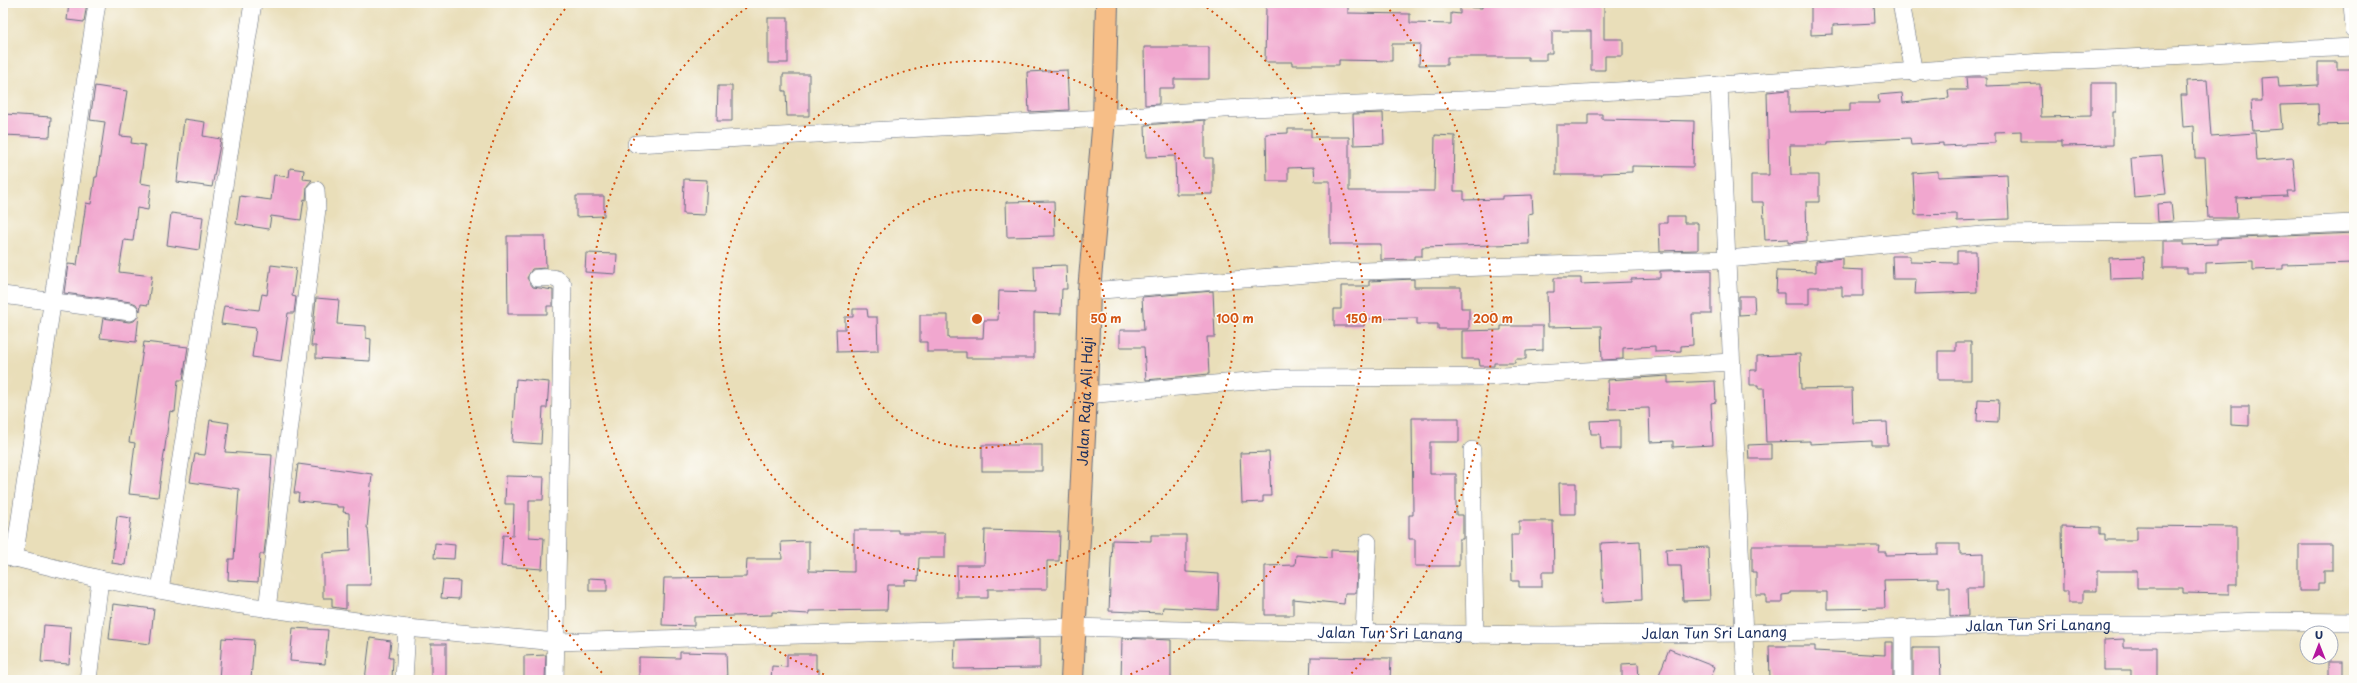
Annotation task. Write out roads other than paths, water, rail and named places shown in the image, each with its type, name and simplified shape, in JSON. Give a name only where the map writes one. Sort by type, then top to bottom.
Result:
[{"type":"main road","name":"Jalan Raja Ali Haji","points":[[1072,680],[1086,395],[1089,291],[1104,118],[1107,3]]},
{"type":"street","points":[[8,557],[52,303],[97,3]]},
{"type":"street","points":[[160,590],[253,3]]},
{"type":"street","points":[[1901,3],[1914,73]]},
{"type":"street","points":[[2352,3],[2354,29]]},
{"type":"street","points":[[636,144],[1104,118],[1224,109],[1454,100],[1718,86],[1914,73],[2043,62],[2354,47]]},
{"type":"street","points":[[1718,86],[1728,259],[1731,362],[1746,680]]},
{"type":"street","points":[[267,609],[317,209],[316,190]]},
{"type":"street","points":[[1089,291],[1334,272],[1728,259],[1994,234],[2150,232],[2354,223]]},
{"type":"street","points":[[537,278],[554,277],[560,280],[563,285],[555,680]]},
{"type":"street","points":[[3,295],[52,303],[130,312]]},
{"type":"street","points":[[1086,395],[1282,378],[1486,377],[1731,362]]},
{"type":"street","points":[[1472,450],[1476,634]]},
{"type":"street","points":[[1364,633],[1368,542]]},
{"type":"street","name":"Jalan Tun Sri Lanang","points":[[8,557],[100,579],[267,609],[407,628],[556,642],[1074,627],[1364,633],[1743,633],[1903,627],[2163,625],[2259,620],[2354,622]]},
{"type":"street","points":[[88,680],[100,579]]},
{"type":"street","points":[[1903,627],[1903,680]]},
{"type":"street","points":[[404,680],[407,628]]}]
